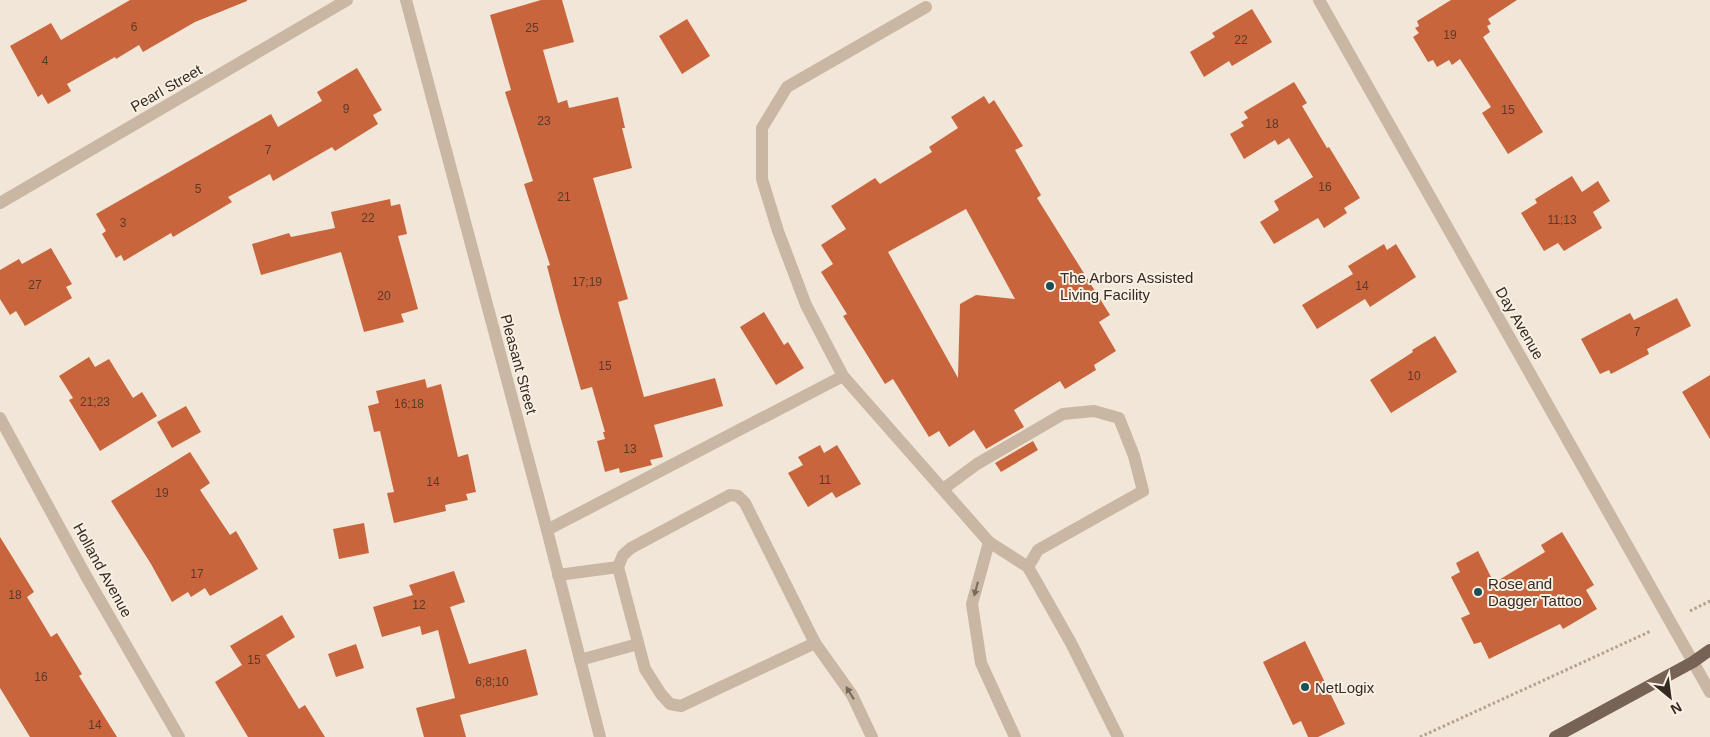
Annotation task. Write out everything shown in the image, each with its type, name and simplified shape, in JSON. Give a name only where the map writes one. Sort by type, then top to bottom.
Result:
[{"type":"main road","points":[[1555,737],[1572,733],[1693,662],[1710,650]]},
{"type":"street","name":"Pearl Street","points":[[0,203],[347,0]]},
{"type":"street","name":"Pleasant Street","points":[[406,0],[600,737]]},
{"type":"street","name":"Day Avenue","points":[[1319,0],[1710,692]]},
{"type":"street","points":[[926,6],[787,86],[762,128],[762,179],[778,231],[806,305],[843,376],[989,542],[1028,567],[1072,643],[1118,737]]},
{"type":"street","points":[[547,530],[843,376]]},
{"type":"street","points":[[942,489],[977,464],[1063,414],[1094,411],[1118,418],[1134,456],[1144,491],[1038,550],[1028,567]]},
{"type":"street","name":"Holland Avenue","points":[[0,418],[86,576],[179,737]]},
{"type":"street","points":[[815,643],[681,706],[670,704],[661,694],[645,669],[618,567],[623,555],[631,548],[730,495],[738,496],[746,503],[815,643],[852,695],[872,737]]},
{"type":"street","points":[[989,542],[972,604],[981,663],[1015,737]]},
{"type":"street","points":[[558,575],[618,567]]},
{"type":"street","points":[[580,660],[638,644]]},
{"type":"path","points":[[1700,606],[1710,601]]},
{"type":"path","points":[[1420,737],[1653,630]]},
{"type":"building","points":[[130,0],[247,1],[195,22],[143,52],[139,45],[116,59],[115,57],[67,84],[71,91],[48,104],[42,94],[38,97],[10,46],[51,23],[61,40]]},
{"type":"building","points":[[541,0],[562,0],[574,42],[543,50],[558,103],[567,100],[569,108],[618,97],[625,128],[622,128],[632,168],[593,178],[628,299],[618,302],[644,397],[715,378],[723,406],[654,425],[663,457],[650,460],[652,465],[620,473],[619,468],[605,472],[597,441],[605,439],[603,432],[605,432],[592,387],[581,390],[547,266],[550,265],[524,184],[533,181],[505,92],[511,90],[490,15]]},
{"type":"building","points":[[1451,0],[1517,0],[1488,19],[1491,24],[1487,26],[1490,32],[1483,37],[1543,132],[1508,154],[1482,113],[1491,107],[1460,59],[1452,65],[1449,60],[1437,67],[1433,60],[1428,62],[1413,37],[1419,33],[1415,28],[1419,26],[1417,21]]},
{"type":"building","points":[[1252,9],[1272,42],[1232,66],[1229,61],[1204,77],[1190,52],[1215,37],[1212,33]]},
{"type":"building","points":[[687,19],[710,56],[682,74],[659,36]]},
{"type":"building","points":[[357,68],[382,110],[373,115],[378,124],[335,151],[332,147],[273,181],[270,174],[228,197],[232,202],[173,237],[171,233],[124,261],[121,255],[116,258],[102,234],[106,231],[96,214],[271,114],[278,127],[322,101],[317,92]]},
{"type":"building","points":[[1294,82],[1307,103],[1302,106],[1360,198],[1344,208],[1347,213],[1324,228],[1318,218],[1274,244],[1260,222],[1279,210],[1274,201],[1313,177],[1289,138],[1278,145],[1275,140],[1244,159],[1230,134],[1244,126],[1241,122],[1248,118],[1244,112]]},
{"type":"building","name":"The Arbors Assisted Living Facility","points":[[984,96],[989,104],[994,100],[1023,146],[1015,150],[1041,195],[1037,198],[1110,315],[1099,322],[1116,351],[1094,365],[1096,370],[1065,389],[1060,381],[1014,410],[1024,427],[986,449],[974,430],[949,447],[939,431],[929,437],[893,379],[885,384],[843,316],[847,314],[821,272],[833,264],[821,245],[846,229],[831,206],[875,178],[880,184],[932,152],[929,147],[958,128],[951,117]],"holes":[[[966,209],[1015,299],[976,295],[960,304],[958,378],[888,252]]]},
{"type":"building","points":[[1572,176],[1582,192],[1598,181],[1610,201],[1593,212],[1602,228],[1564,251],[1558,243],[1544,251],[1521,213],[1537,203],[1535,199]]},
{"type":"building","points":[[390,199],[391,206],[400,204],[407,234],[398,236],[418,309],[401,314],[404,322],[364,332],[341,252],[261,275],[252,244],[289,233],[291,237],[335,228],[331,212]]},
{"type":"building","points":[[1384,244],[1387,250],[1396,244],[1416,277],[1370,307],[1365,299],[1317,329],[1302,305],[1353,274],[1348,266]]},
{"type":"building","points":[[51,248],[72,284],[66,287],[72,298],[25,326],[16,311],[10,315],[0,299],[0,270],[19,259],[22,264]]},
{"type":"building","points":[[1677,298],[1691,326],[1647,349],[1649,354],[1611,374],[1609,370],[1600,374],[1581,339],[1630,313],[1634,320]]},
{"type":"building","points":[[764,312],[784,345],[788,342],[804,368],[776,385],[740,327]]},
{"type":"building","points":[[1435,336],[1457,372],[1391,413],[1370,380]]},
{"type":"building","points":[[89,357],[95,367],[109,359],[133,398],[142,392],[157,416],[100,451],[69,400],[73,398],[59,376]]},
{"type":"building","points":[[1710,375],[1710,439],[1682,392]]},
{"type":"building","points":[[425,379],[427,388],[441,384],[458,457],[468,454],[476,492],[466,494],[468,500],[445,505],[446,511],[394,523],[387,493],[394,492],[380,431],[374,432],[368,406],[379,403],[376,391]]},
{"type":"building","points":[[186,406],[201,432],[172,448],[157,422]]},
{"type":"building","points":[[1033,441],[1038,450],[1001,472],[995,463]]},
{"type":"building","points":[[820,445],[824,453],[837,445],[861,484],[836,498],[832,492],[808,507],[788,473],[803,465],[798,457]]},
{"type":"building","points":[[190,452],[210,483],[200,490],[230,535],[236,531],[258,569],[210,596],[205,588],[191,597],[188,592],[172,602],[151,564],[111,501]]},
{"type":"building","points":[[364,523],[369,553],[339,559],[333,529]]},
{"type":"building","points":[[1562,532],[1594,585],[1586,590],[1597,609],[1563,629],[1560,624],[1489,659],[1481,642],[1474,644],[1461,618],[1470,614],[1451,577],[1460,572],[1456,563],[1478,551],[1494,583],[1545,552],[1541,545]]},
{"type":"building","points":[[0,537],[34,592],[27,597],[51,637],[57,633],[82,674],[79,676],[117,737],[30,737],[0,688]]},
{"type":"building","points":[[454,571],[465,602],[450,607],[469,664],[526,649],[538,695],[460,715],[466,737],[424,737],[416,708],[455,698],[438,630],[422,635],[420,626],[382,637],[373,607],[413,595],[409,585]]},
{"type":"building","points":[[282,615],[295,637],[266,655],[299,709],[305,705],[325,737],[248,737],[215,682],[242,665],[230,646]]},
{"type":"building","name":"NetLogix","points":[[1305,641],[1345,724],[1318,737],[1308,737],[1301,721],[1293,725],[1263,662]]},
{"type":"building","points":[[356,644],[364,668],[336,677],[328,654]]},
{"type":"place","name":"The Arbors Assisted Living Facility","points":[[1050,286]]},
{"type":"place","name":"Rose and Dagger Tattoo","points":[[1478,592]]},
{"type":"place","name":"NetLogix","points":[[1305,687]]}]
